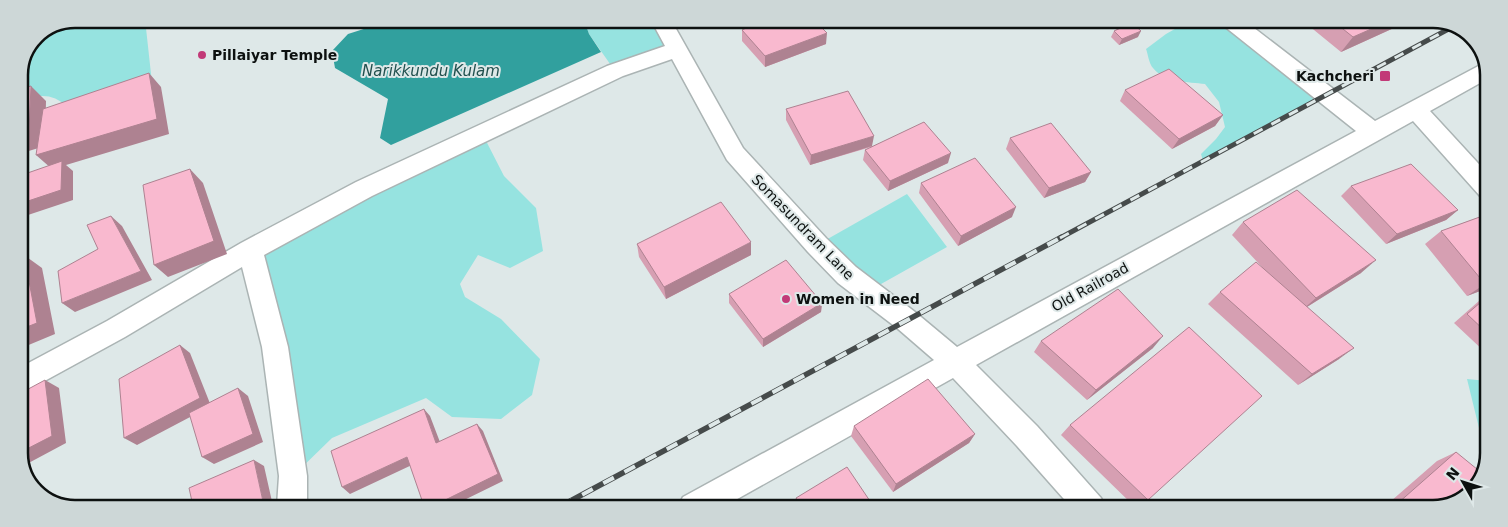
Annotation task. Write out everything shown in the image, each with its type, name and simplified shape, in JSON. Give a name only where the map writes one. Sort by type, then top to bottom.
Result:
[{"type":"street","name":"Somasundram Lane","points":[[665,28],[735,154],[817,245],[847,275],[906,320],[954,362],[1028,436],[1084,500]]},
{"type":"street","points":[[1240,28],[1373,132]]},
{"type":"street","points":[[28,377],[116,329],[250,250],[364,188],[615,72],[676,50]]},
{"type":"street","name":"Old Railroad","points":[[706,500],[1480,73]]},
{"type":"street","points":[[1415,109],[1480,179]]},
{"type":"street","points":[[250,250],[275,347],[293,476],[292,500]]},
{"type":"shaded area","points":[[65,28],[146,28],[152,83],[69,108],[51,97],[28,98],[28,65],[35,48],[48,35]]},
{"type":"shaded area","points":[[587,28],[665,28],[673,44],[615,71]]},
{"type":"shaded area","points":[[1177,28],[1240,28],[1325,96],[1203,161],[1201,154],[1225,127],[1219,102],[1205,84],[1170,79],[1153,68],[1146,49]]},
{"type":"shaded area","points":[[482,133],[504,176],[536,208],[543,251],[510,268],[478,255],[460,284],[465,297],[501,319],[540,359],[532,395],[501,419],[452,417],[426,398],[332,438],[293,476],[250,250]]},
{"type":"shaded area","points":[[907,194],[947,247],[865,293],[817,245]]},
{"type":"shaded area","points":[[1467,379],[1480,380],[1479,428]]},
{"type":"water","name":"Narikkundu Kulam","points":[[367,28],[587,28],[601,52],[391,145],[380,138],[388,99],[335,68],[332,51],[348,34]]},
{"type":"building","points":[[746,28],[822,28],[827,33],[765,56],[742,30]]},
{"type":"building","points":[[1121,28],[1138,28],[1141,31],[1122,39],[1114,31]]},
{"type":"building","points":[[1342,28],[1373,28],[1353,37]]},
{"type":"building","points":[[1169,69],[1223,115],[1179,139],[1125,90]]},
{"type":"building","points":[[149,73],[157,119],[36,155],[43,109]]},
{"type":"building","points":[[31,86],[28,132],[28,87]]},
{"type":"building","points":[[848,91],[874,136],[811,155],[786,109]]},
{"type":"building","points":[[924,122],[951,153],[890,181],[865,150]]},
{"type":"building","points":[[1051,123],[1091,172],[1049,188],[1010,138]]},
{"type":"building","points":[[975,158],[1016,207],[961,236],[921,183]]},
{"type":"building","points":[[62,161],[61,190],[28,201],[28,173]]},
{"type":"building","points":[[1411,164],[1458,210],[1397,234],[1351,186]]},
{"type":"building","points":[[190,169],[214,241],[154,265],[143,185]]},
{"type":"building","points":[[1297,190],[1376,260],[1316,298],[1243,222]]},
{"type":"building","points":[[721,202],[751,242],[664,287],[637,244]]},
{"type":"building","points":[[111,216],[141,271],[62,303],[58,271],[98,249],[87,225]]},
{"type":"building","points":[[1480,217],[1480,278],[1441,231]]},
{"type":"building","points":[[786,260],[822,303],[763,339],[729,294]]},
{"type":"building","points":[[1256,262],[1354,348],[1312,374],[1220,292]]},
{"type":"building","points":[[28,276],[37,323],[28,326]]},
{"type":"building","points":[[1118,289],[1163,336],[1096,390],[1041,341]]},
{"type":"building","points":[[1480,303],[1480,326],[1467,314]]},
{"type":"building","points":[[1189,327],[1262,396],[1148,500],[1070,425]]},
{"type":"building","points":[[180,345],[200,398],[124,438],[119,379]]},
{"type":"building","points":[[928,379],[975,434],[896,484],[854,426]]},
{"type":"building","points":[[45,380],[52,436],[28,448],[28,389]]},
{"type":"building","points":[[238,388],[253,434],[202,457],[189,413]]},
{"type":"building","points":[[424,409],[436,443],[477,424],[498,474],[445,500],[422,500],[407,457],[342,487],[331,451]]},
{"type":"building","points":[[1456,452],[1477,469],[1471,481],[1454,495],[1433,500],[1402,500]]},
{"type":"building","points":[[254,460],[263,500],[192,500],[189,488]]},
{"type":"building","points":[[847,467],[869,500],[797,500],[796,498]]},
{"type":"railway","points":[[1060,238],[1447,30]]},
{"type":"railway","points":[[572,500],[1062,237]]},
{"type":"place","name":"Pillaiyar Temple","points":[[202,55]]},
{"type":"place","name":"Kachcheri","points":[[1385,76]]},
{"type":"place","name":"Women in Need","points":[[786,299]]}]
